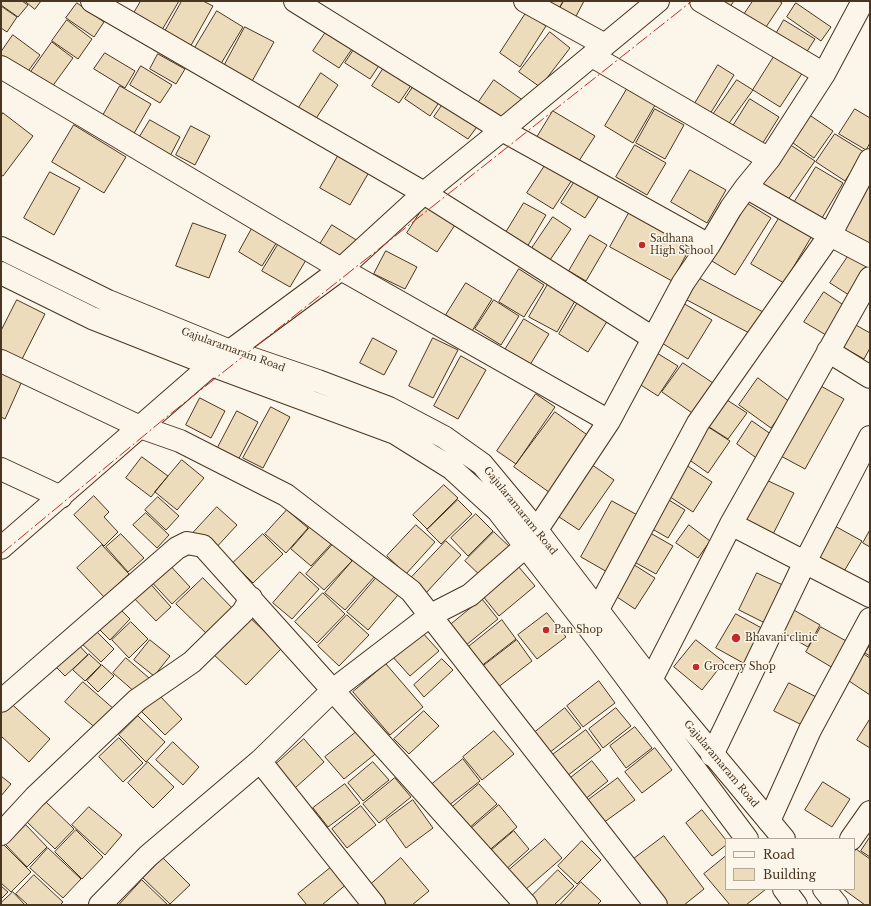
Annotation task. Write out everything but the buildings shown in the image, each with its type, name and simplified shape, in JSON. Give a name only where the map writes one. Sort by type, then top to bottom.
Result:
[{"type":"street","points":[[92,1],[424,193],[653,338]]},
{"type":"street","points":[[295,1],[502,130],[709,245]]},
{"type":"street","points":[[525,1],[769,159]]},
{"type":"street","points":[[230,351],[341,269],[424,193],[658,1]]},
{"type":"street","points":[[701,1],[824,74]]},
{"type":"street","points":[[100,905],[148,856],[260,761],[333,690],[431,615],[470,595],[531,538],[609,421],[683,283],[746,187],[769,159],[824,74],[863,1]]},
{"type":"street","points":[[1,67],[341,269],[609,421]]},
{"type":"street","points":[[597,611],[698,423],[830,235],[870,160]]},
{"type":"street","points":[[746,187],[870,256]]},
{"type":"street","name":"Gajularamaram Road","points":[[1,248],[108,301],[230,351],[318,381],[389,408],[444,437],[482,464],[600,643],[746,838]]},
{"type":"street","name":"Gajularamaram Road","points":[[1,273],[92,318],[211,366],[395,433],[451,468],[498,511],[531,538],[597,611],[712,755],[783,838]]},
{"type":"street","points":[[651,680],[731,524],[870,278]]},
{"type":"street","points":[[828,351],[870,377]]},
{"type":"street","points":[[1,361],[140,427],[180,442],[286,495],[411,591],[656,905]]},
{"type":"street","points":[[1,548],[211,366]]},
{"type":"street","points":[[712,755],[805,562],[870,437]]},
{"type":"street","points":[[1,469],[61,497]]},
{"type":"street","points":[[731,524],[870,596]]},
{"type":"street","points":[[1,701],[177,548],[187,543],[203,546],[526,905]]},
{"type":"street","points":[[1,834],[35,798],[137,700],[192,662],[243,612],[251,598]]},
{"type":"street","points":[[769,821],[810,730],[870,619]]},
{"type":"street","points":[[260,761],[374,905]]},
{"type":"street","points":[[852,838],[870,812]]},
{"type":"street","points":[[785,890],[796,905]]},
{"type":"street","points":[[825,890],[837,905]]},
{"type":"power","points":[[1,554],[164,419],[692,1]]},
{"type":"place","name":"Sadhana High School","points":[[642,245]]},
{"type":"place","name":"Pan Shop","points":[[546,630]]},
{"type":"place","name":"Bhavani clinic","points":[[736,638]]},
{"type":"place","name":"Grocery Shop","points":[[696,667]]}]
